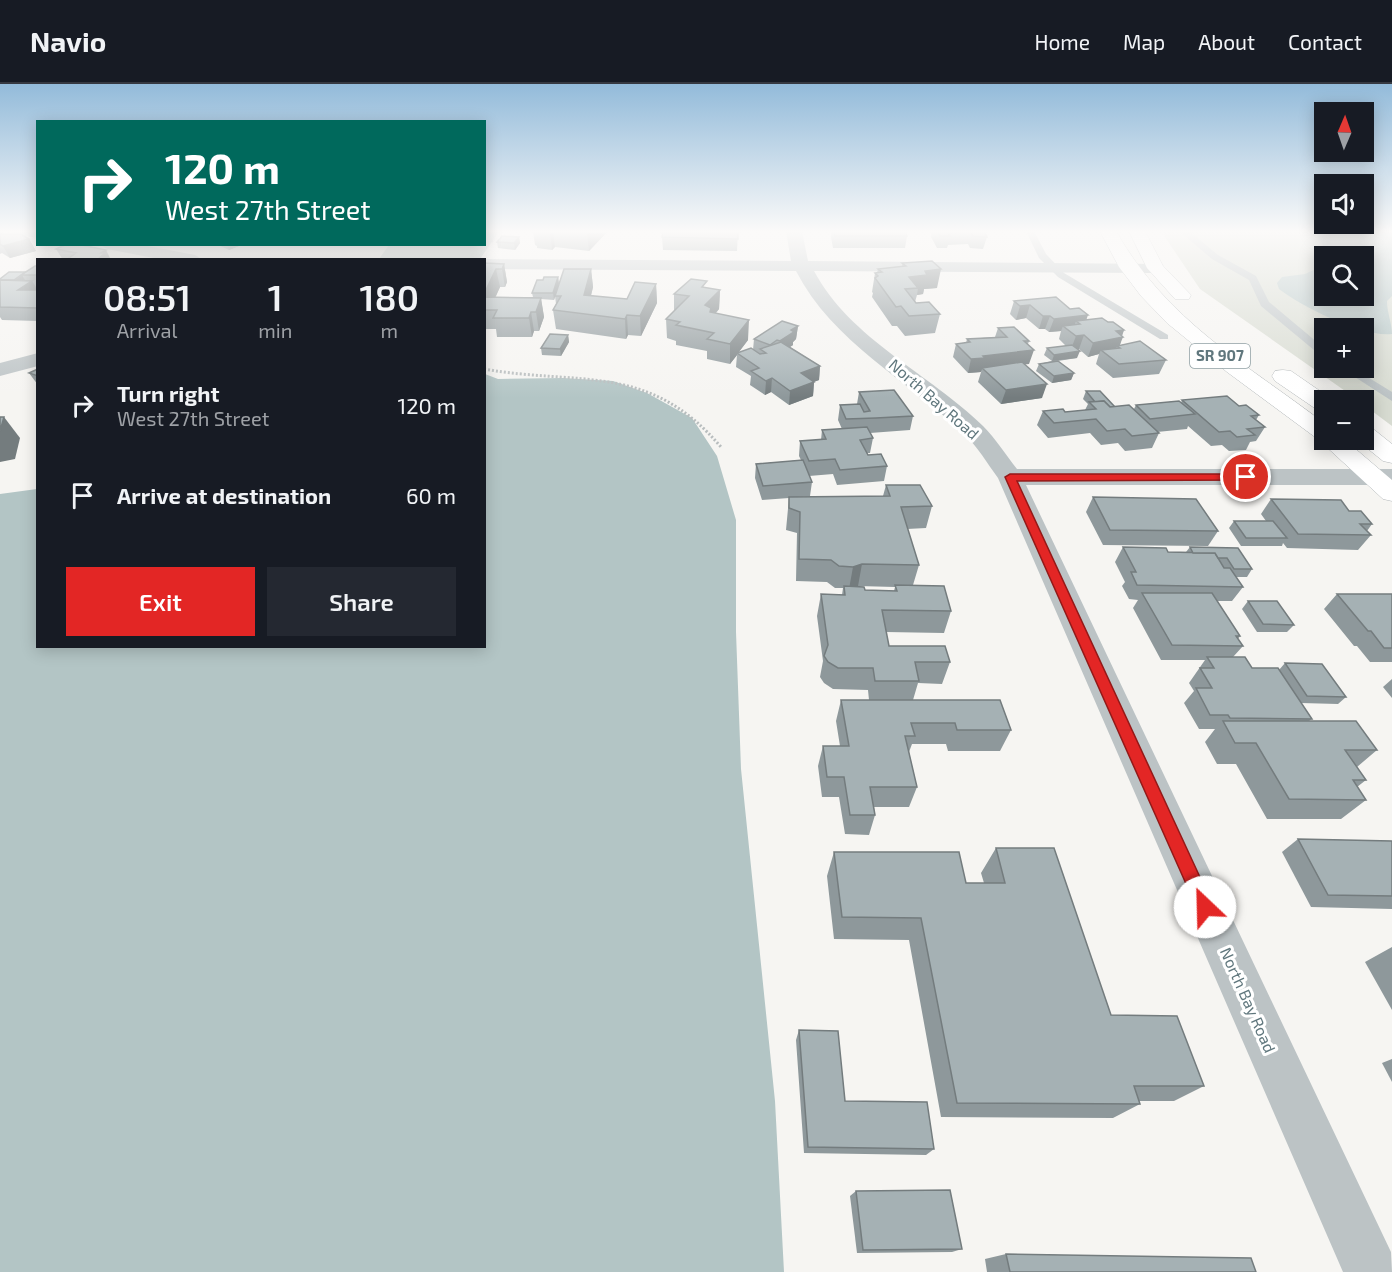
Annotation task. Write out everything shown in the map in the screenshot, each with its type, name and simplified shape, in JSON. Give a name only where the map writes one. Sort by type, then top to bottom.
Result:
[{"type":"highway","name":"SR 907","points":[[1144,286],[1178,322],[1314,427]]},
{"type":"highway","points":[[1174,286],[1192,305]]},
{"type":"highway","name":"SR 907","points":[[1270,368],[1314,397]]},
{"type":"highway","points":[[1374,441],[1392,456]]},
{"type":"highway","points":[[1344,450],[1386,482]]},
{"type":"street","name":"North Bay Road","points":[[812,286],[839,320],[975,431],[1010,477],[1371,1272]]},
{"type":"street","points":[[0,370],[29,362]]},
{"type":"street","points":[[1010,477],[1386,482]]},
{"type":"lane","points":[[1079,286],[1164,337]]},
{"type":"lane","points":[[1257,286],[1265,304],[1314,345]]},
{"type":"lane","points":[[1362,378],[1392,397]]},
{"type":"path","points":[[486,369],[602,380],[653,393],[669,399],[695,418],[721,447]]},
{"type":"shaded area","points":[[1198,286],[1314,286],[1314,306],[1374,306],[1374,286],[1392,286],[1392,426],[1374,412],[1374,390],[1344,390],[1327,378],[1374,378],[1374,318],[1314,318],[1314,369]]},
{"type":"shaded area","points":[[1278,286],[1314,286],[1314,306],[1374,306],[1374,286],[1392,286],[1392,296],[1387,301],[1392,334],[1374,333],[1374,318],[1330,318],[1289,296]]},
{"type":"shaded area","points":[[486,374],[498,379],[563,378],[613,381],[647,393],[692,418],[717,456],[736,520],[736,632],[741,769],[775,1101],[784,1272],[0,1272],[0,494],[36,489],[36,648],[486,648]]},
{"type":"building","points":[[0,286],[24,286],[18,290],[36,290],[36,308],[0,307]]},
{"type":"building","points":[[535,286],[555,286],[553,293],[532,293]]},
{"type":"building","points":[[558,286],[586,286],[584,295],[627,299],[633,286],[655,286],[640,316],[627,315],[625,319],[553,310],[561,296],[555,296]]},
{"type":"building","points":[[683,286],[702,286],[720,290],[705,305],[711,308],[710,312],[749,320],[730,344],[707,339],[714,333],[676,325],[680,322],[666,319],[689,296],[674,294]]},
{"type":"building","points":[[881,286],[917,286],[918,288],[905,289],[916,303],[929,302],[940,314],[909,316],[901,306],[896,307]]},
{"type":"building","points":[[486,297],[541,298],[536,312],[531,312],[529,318],[493,318],[497,310],[486,310]]},
{"type":"building","points":[[1056,297],[1070,309],[1079,308],[1088,315],[1054,319],[1050,316],[1043,316],[1030,305],[1020,306],[1014,301]]},
{"type":"building","points":[[1102,318],[1124,330],[1116,331],[1123,337],[1093,343],[1084,335],[1076,336],[1063,326],[1080,324],[1076,321]]},
{"type":"building","points":[[782,321],[798,326],[791,330],[794,332],[770,345],[754,339]]},
{"type":"building","points":[[1014,327],[1029,341],[1024,341],[1034,350],[971,359],[956,344],[970,342],[967,339],[1007,337],[998,328]]},
{"type":"building","points":[[550,334],[568,335],[560,349],[541,348]]},
{"type":"building","points":[[1140,341],[1166,360],[1119,364],[1101,350],[1120,348],[1117,346]]},
{"type":"building","points":[[781,342],[820,366],[801,373],[814,382],[790,391],[772,378],[766,381],[751,371],[759,368],[737,353],[751,348],[760,354],[766,353],[760,349]]},
{"type":"building","points":[[1072,345],[1080,351],[1054,355],[1047,348]]},
{"type":"building","points":[[1058,361],[1074,373],[1054,376],[1039,364]]},
{"type":"building","points":[[1022,362],[1047,384],[1006,390],[982,368]]},
{"type":"building","points":[[894,390],[913,416],[846,419],[840,405],[860,404],[864,412],[870,411],[859,392]]},
{"type":"building","points":[[1086,391],[1100,391],[1115,407],[1110,407],[1104,401],[1095,402]]},
{"type":"building","points":[[1227,396],[1239,406],[1246,405],[1259,415],[1251,416],[1265,427],[1247,429],[1255,435],[1237,437],[1230,431],[1219,432],[1182,400]]},
{"type":"building","points":[[1104,401],[1110,407],[1129,405],[1159,433],[1132,436],[1125,429],[1107,431],[1096,419],[1054,423],[1043,411],[1063,409],[1065,412],[1096,409],[1089,402]]},
{"type":"building","points":[[1179,401],[1195,414],[1150,419],[1136,405]]},
{"type":"building","points":[[0,417],[4,417],[0,431]]},
{"type":"building","points":[[867,427],[873,438],[860,440],[868,455],[881,454],[887,466],[840,470],[835,459],[809,461],[800,441],[826,439],[822,430]]},
{"type":"building","points":[[803,460],[812,482],[763,486],[756,464]]},
{"type":"building","points":[[886,485],[920,485],[932,506],[901,507],[919,565],[862,564],[853,567],[839,566],[831,560],[799,559],[800,512],[789,508],[789,497],[890,496]]},
{"type":"building","points":[[1093,497],[1196,499],[1218,531],[1110,530]]},
{"type":"building","points":[[1271,499],[1341,500],[1349,511],[1361,511],[1372,524],[1360,524],[1371,535],[1298,534]]},
{"type":"building","points":[[1234,521],[1273,521],[1287,538],[1246,538]]},
{"type":"building","points":[[1123,547],[1166,548],[1168,552],[1215,553],[1224,568],[1230,568],[1243,587],[1137,585],[1131,572],[1136,572]]},
{"type":"building","points":[[1190,547],[1238,548],[1252,569],[1234,569],[1227,558],[1218,558],[1215,553],[1193,553]]},
{"type":"building","points":[[895,585],[944,586],[951,611],[882,610],[889,646],[945,646],[950,662],[915,662],[919,681],[875,681],[873,668],[838,668],[828,662],[824,656],[828,645],[821,594],[845,595],[844,586],[864,587],[865,590],[897,591]]},
{"type":"building","points":[[1142,593],[1212,593],[1240,636],[1236,636],[1243,646],[1172,645]]},
{"type":"building","points":[[1337,594],[1392,594],[1392,648],[1384,648]]},
{"type":"building","points":[[1248,601],[1277,601],[1294,625],[1263,624]]},
{"type":"building","points":[[1207,657],[1245,657],[1252,668],[1278,668],[1312,719],[1230,718],[1228,715],[1210,715],[1196,688],[1212,688],[1200,668],[1214,668]]},
{"type":"building","points":[[1285,663],[1322,664],[1346,697],[1307,696]]},
{"type":"building","points":[[841,700],[1000,700],[1011,730],[957,730],[955,723],[911,723],[915,736],[905,736],[917,787],[870,787],[875,815],[850,815],[844,777],[827,777],[823,746],[849,746]]},
{"type":"building","points":[[1223,721],[1356,721],[1377,750],[1345,750],[1366,780],[1353,780],[1366,800],[1289,799],[1256,743],[1235,743]]},
{"type":"building","points":[[1298,839],[1392,841],[1392,896],[1328,895]]},
{"type":"building","points":[[996,848],[1054,848],[1111,1015],[1177,1016],[1204,1086],[1134,1086],[1140,1104],[957,1103],[921,918],[842,917],[834,852],[959,852],[966,883],[1005,883]]},
{"type":"building","points":[[799,1030],[838,1031],[845,1101],[927,1102],[934,1149],[808,1147]]},
{"type":"building","points":[[950,1190],[962,1249],[863,1250],[856,1191]]},
{"type":"building","points":[[1006,1254],[1251,1258],[1256,1272],[1010,1272]]},
{"type":"route","points":[[1205,907],[1010,477],[1246,477]]}]
